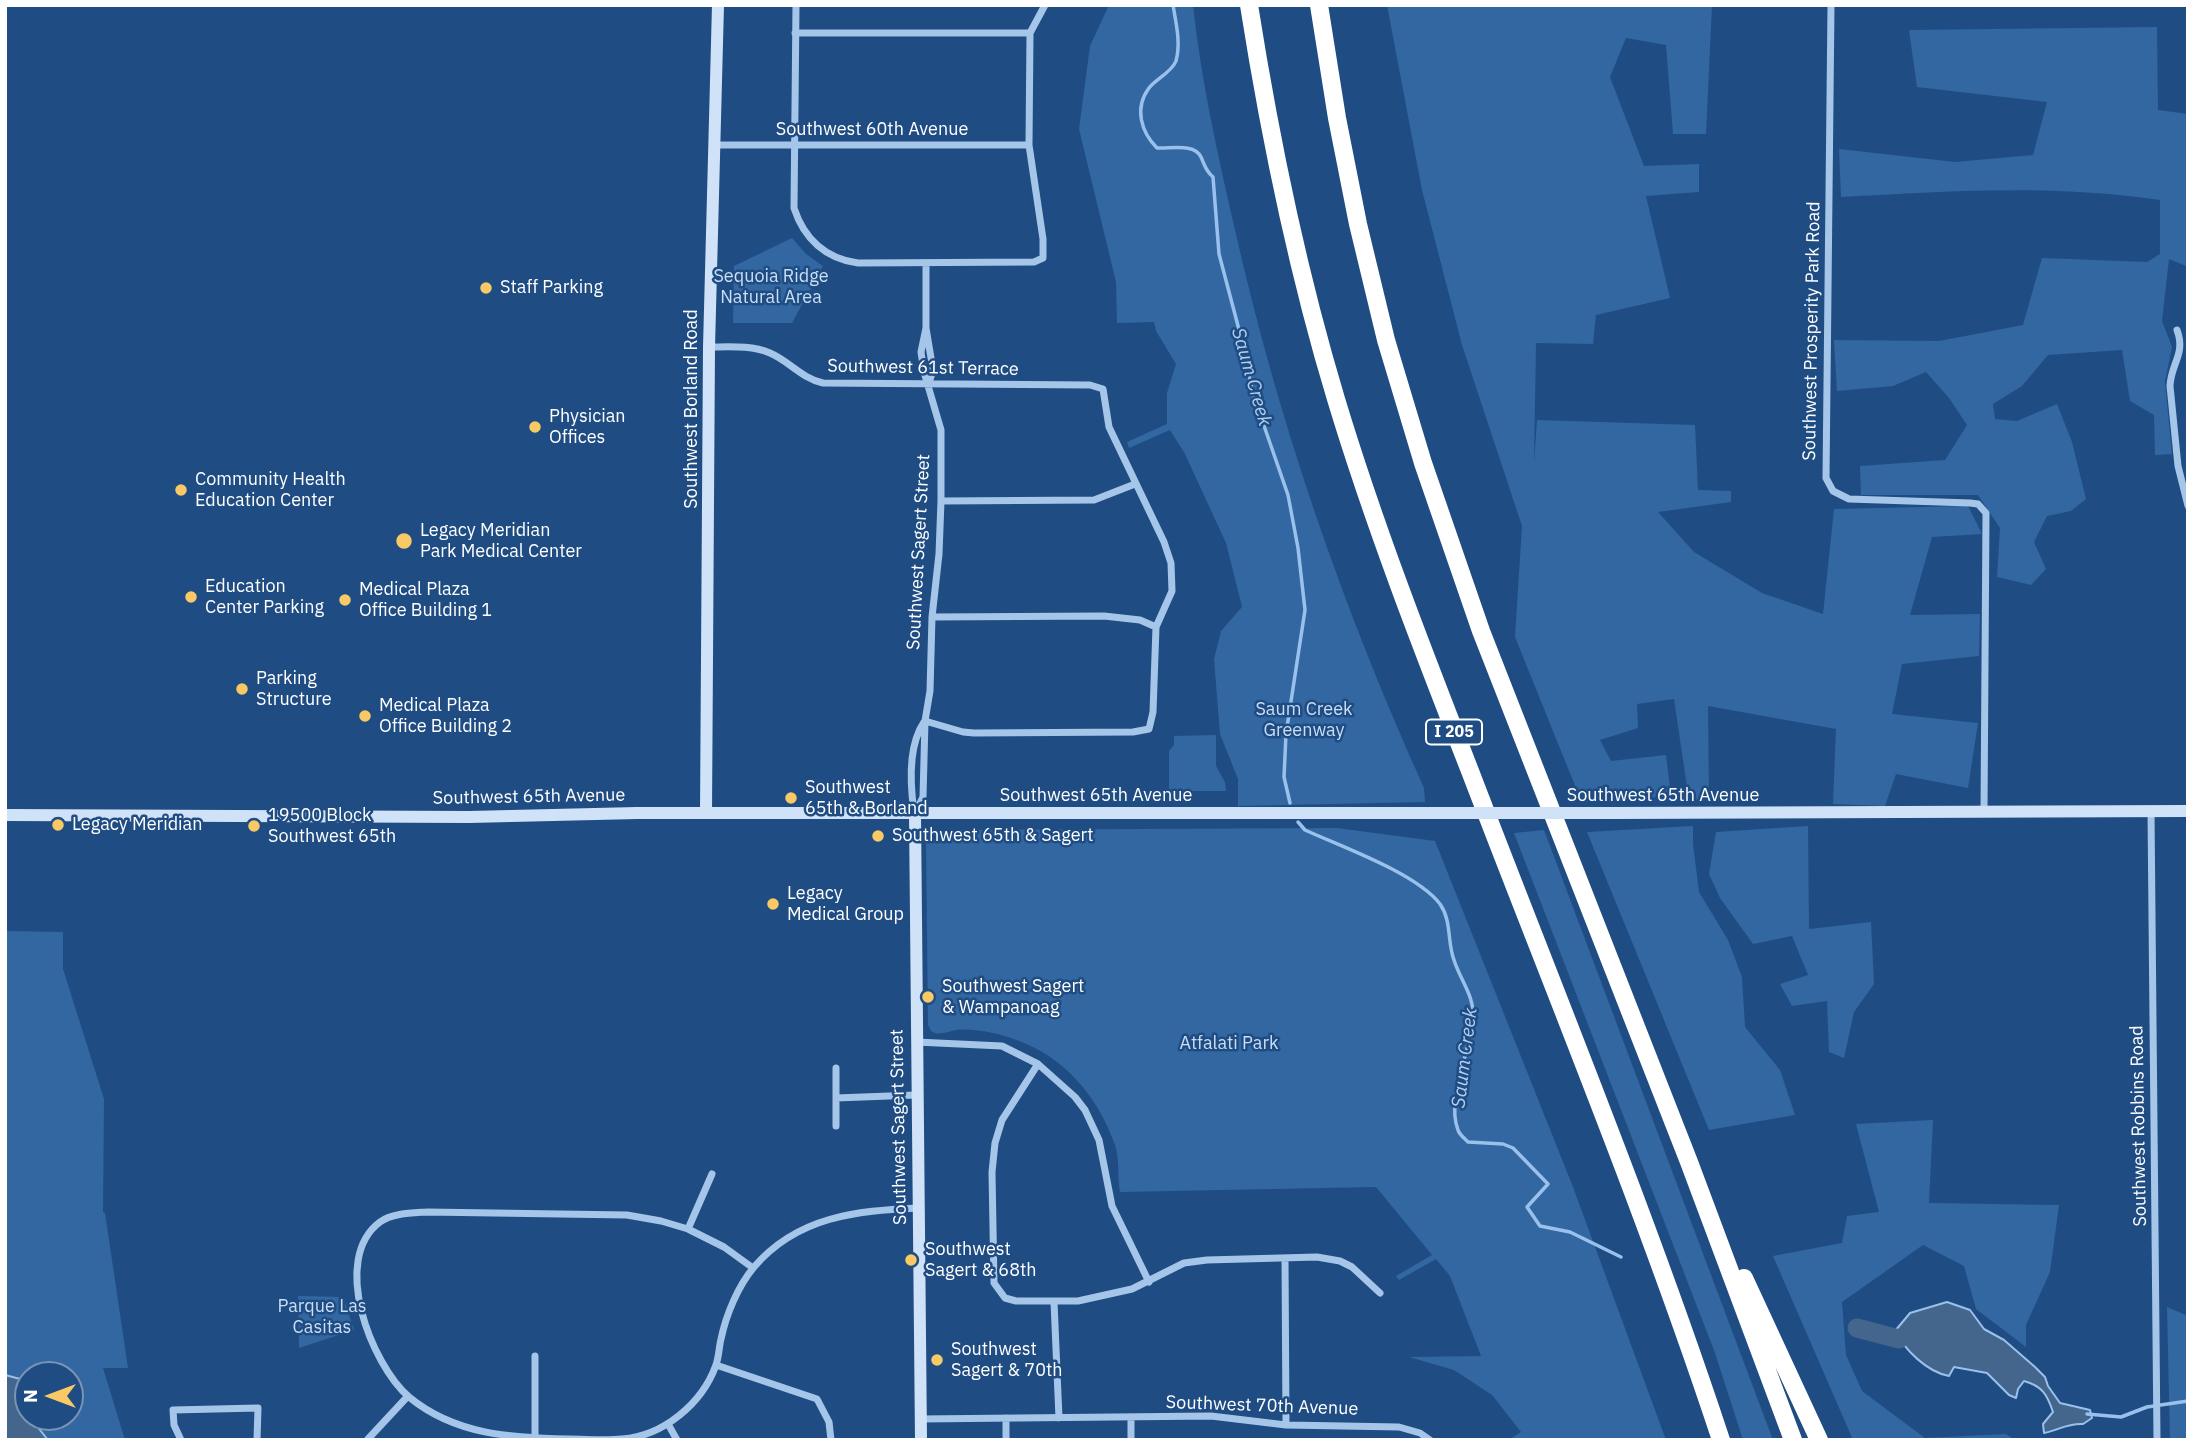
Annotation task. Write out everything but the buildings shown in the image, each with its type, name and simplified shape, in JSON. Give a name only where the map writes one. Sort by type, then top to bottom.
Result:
[{"type":"highway","name":"I 205","points":[[1249,5],[1271,136],[1293,237],[1314,323],[1355,461],[1422,648],[1664,1273],[1721,1440]]},
{"type":"highway","points":[[1319,5],[1358,224],[1386,340],[1423,463],[1481,631],[1689,1162],[1793,1440]]},
{"type":"highway","points":[[1689,1162],[1819,1440]]},
{"type":"main road","name":"Southwest Borland Road","points":[[706,813],[709,347],[718,5]]},
{"type":"main road","name":"Southwest 65th Avenue","points":[[5,815],[477,817],[558,813],[2188,811]]},
{"type":"main road","name":"Southwest Sagert Street","points":[[915,814],[921,1440]]},
{"type":"street","points":[[796,5],[794,208],[804,231],[823,251],[844,262],[858,263],[1034,262],[1043,258],[1043,239],[1029,145],[1030,33],[1045,5]]},
{"type":"street","name":"Southwest Prosperity Park Road","points":[[1831,5],[1826,478],[1833,491],[1849,499],[1970,503],[1978,504],[1986,513],[1984,812]]},
{"type":"street","points":[[795,33],[1030,33]]},
{"type":"street","name":"Southwest 60th Avenue","points":[[716,145],[1029,145]]},
{"type":"street","name":"Southwest Sagert Street","points":[[915,814],[923,797],[925,721],[930,691],[932,617],[939,554],[941,501],[941,430],[929,385],[933,370],[926,328],[926,263]]},
{"type":"street","points":[[2176,330],[2182,342],[2170,386],[2179,474],[2188,506]]},
{"type":"street","name":"Southwest 61st Terrace","points":[[709,347],[740,347],[771,354],[803,376],[823,383],[1090,384],[1103,389],[1110,427],[1135,484]]},
{"type":"street","points":[[925,721],[974,733],[1133,732],[1149,729],[1153,712],[1156,626],[1172,591],[1171,563],[1164,542],[1135,484],[1094,500],[941,501]]},
{"type":"street","points":[[932,617],[1104,616],[1156,626]]},
{"type":"street","name":"Southwest Robbins Road","points":[[2151,811],[2157,1440]]},
{"type":"street","points":[[916,1042],[1002,1046],[1038,1065],[1075,1097],[1093,1124],[1099,1140],[1112,1206],[1149,1282]]},
{"type":"street","points":[[1038,1065],[1002,1119],[995,1143],[992,1172],[994,1283],[1006,1298],[1016,1301],[1054,1301],[1100,1297],[1132,1289],[1184,1263],[1317,1257],[1340,1261],[1352,1267],[1380,1293]]},
{"type":"street","points":[[836,1068],[836,1126]]},
{"type":"street","points":[[836,1098],[916,1095]]},
{"type":"street","points":[[688,1229],[712,1174]]},
{"type":"street","points":[[753,1268],[724,1247],[688,1229],[661,1221],[627,1215],[463,1212],[405,1214],[382,1220],[370,1233],[362,1250],[356,1281],[361,1312],[370,1341],[387,1370],[408,1396],[439,1416],[471,1430],[499,1436],[536,1439],[623,1439],[646,1434],[668,1424],[695,1402],[716,1365],[721,1336],[732,1305],[753,1268],[770,1252],[793,1236],[829,1219],[867,1210],[918,1208]]},
{"type":"street","points":[[1285,1258],[1286,1425]]},
{"type":"street","points":[[1054,1301],[1059,1418]]},
{"type":"street","points":[[536,1356],[536,1439]]},
{"type":"street","points":[[716,1365],[817,1399],[829,1422],[831,1440]]},
{"type":"street","points":[[368,1439],[408,1396]]},
{"type":"street","points":[[181,1440],[174,1425],[173,1410],[258,1408],[257,1440]]},
{"type":"street","name":"Southwest 70th Avenue","points":[[920,1419],[1211,1416],[1286,1425],[1399,1427],[1420,1433],[1430,1440]]},
{"type":"street","points":[[1006,1418],[1006,1440]]},
{"type":"street","points":[[1131,1418],[1131,1440]]},
{"type":"street","points":[[668,1424],[677,1440]]},
{"type":"green space","name":"Saum Creek Greenway","points":[[1109,5],[1193,5],[1216,146],[1252,302],[1272,373],[1315,514],[1366,651],[1424,788],[1425,802],[1238,806],[1238,779],[1220,734],[1214,659],[1221,631],[1242,607],[1226,543],[1185,454],[1170,430],[1129,448],[1127,442],[1167,424],[1167,393],[1176,364],[1156,331],[1154,322],[1117,323],[1116,282],[1079,129],[1090,46]]},
{"type":"green space","points":[[1387,5],[1712,5],[1706,134],[1673,134],[1666,45],[1626,38],[1610,77],[1644,166],[1699,164],[1699,192],[1646,196],[1670,298],[1596,315],[1593,344],[1536,343],[1534,463],[1537,420],[1695,425],[1698,490],[1731,491],[1731,502],[1658,512],[1694,552],[1762,593],[1823,614],[1834,509],[1968,506],[1982,534],[1932,537],[1910,615],[1980,614],[1979,656],[1902,664],[1892,714],[1978,723],[1968,788],[1896,774],[1885,806],[1833,804],[1836,729],[1708,706],[1709,799],[1689,800],[1674,699],[1637,704],[1638,728],[1600,740],[1611,761],[1666,755],[1671,796],[1607,801],[1580,798],[1515,637],[1522,526],[1462,345],[1422,190]]},
{"type":"green space","points":[[2157,27],[2158,110],[2188,114],[2188,282],[2186,266],[2169,259],[2162,321],[2172,347],[2165,382],[2172,454],[2155,455],[2154,415],[2130,401],[2122,350],[2048,355],[2022,386],[1993,404],[1995,419],[2017,421],[2057,404],[2072,442],[2086,499],[2071,511],[2047,516],[2034,542],[2046,569],[2031,585],[1997,577],[2000,528],[1978,495],[1861,495],[1860,466],[1945,460],[1967,425],[1949,398],[1926,372],[1893,386],[1837,391],[1834,340],[1939,341],[2023,325],[2042,258],[2147,262],[2160,254],[2160,200],[2040,190],[1841,197],[1839,149],[1955,162],[2033,155],[2047,102],[1917,87],[1909,30]]},
{"type":"green space","name":"Sequoia Ridge Natural Area","points":[[792,238],[806,254],[823,266],[792,323],[733,323],[734,266]]},
{"type":"green space","points":[[1216,735],[1216,766],[1225,782],[1226,791],[1169,791],[1169,751],[1174,745],[1174,736]]},
{"type":"green space","points":[[1693,826],[1699,892],[1728,940],[1742,977],[1745,1027],[1780,1070],[1795,1115],[1709,1130],[1587,832]]},
{"type":"green space","points":[[1808,826],[1809,929],[1871,922],[1874,984],[1854,1012],[1844,1058],[1829,1052],[1827,1001],[1792,1006],[1780,984],[1808,975],[1792,936],[1753,944],[1720,898],[1709,874],[1716,832]]},
{"type":"green space","name":"Atfalati Park","points":[[1337,828],[1435,841],[1573,1187],[1666,1440],[1509,1440],[1521,1432],[1492,1395],[1454,1370],[1409,1357],[1481,1356],[1450,1276],[1436,1259],[1399,1280],[1396,1276],[1432,1255],[1376,1187],[1120,1192],[1117,1151],[1108,1128],[1090,1096],[1066,1069],[1036,1048],[1012,1038],[972,1030],[935,1033],[928,1025],[926,842],[935,830]]},
{"type":"green space","points":[[1544,830],[1773,1440],[1743,1440],[1715,1353],[1514,833]]},
{"type":"green space","points":[[5,931],[63,932],[63,969],[104,1099],[103,1212],[128,1368],[103,1368],[125,1440],[5,1440]]},
{"type":"green space","points":[[1933,1120],[1929,1203],[2059,1205],[2050,1272],[2026,1325],[2026,1347],[1976,1309],[1964,1266],[1923,1245],[1842,1302],[1846,1355],[1862,1391],[1925,1438],[2006,1434],[2015,1440],[1853,1440],[1773,1256],[1842,1243],[1847,1216],[1879,1212],[1856,1124]]},
{"type":"green space","name":"Parque Las Casitas","points":[[298,1296],[343,1297],[354,1330],[299,1348]]},
{"type":"green space","points":[[2167,1307],[2188,1316],[2188,1440],[2170,1440]]},
{"type":"shaded area","points":[[1947,1302],[1970,1310],[1984,1329],[2004,1340],[2035,1367],[2045,1377],[2060,1403],[2090,1410],[2092,1418],[2083,1424],[2044,1433],[2043,1424],[2053,1412],[2046,1396],[2035,1385],[2024,1381],[2016,1398],[2009,1395],[1987,1373],[1954,1367],[1949,1376],[1933,1370],[1918,1359],[1895,1331],[1910,1313]]},
{"type":"shaded area","points":[[5,1375],[14,1377],[14,1431],[41,1431],[48,1440],[5,1440]]},
{"type":"waterway","name":"Saum Creek","points":[[1173,5],[1178,40],[1176,61],[1144,96],[1141,119],[1147,135],[1157,148],[1193,150],[1201,157],[1213,177],[1219,254],[1253,394],[1288,495],[1298,548],[1305,610],[1286,734],[1284,777],[1290,803]]},
{"type":"waterway","name":"Saum Creek","points":[[1298,822],[1305,830],[1396,871],[1429,893],[1440,904],[1446,917],[1452,953],[1470,996],[1473,1011],[1471,1033],[1455,1104],[1459,1132],[1468,1142],[1503,1144],[1513,1148],[1548,1184],[1527,1207],[1540,1226],[1570,1232],[1621,1257]]},
{"type":"waterway","name":"Saum Creek","points":[[1857,1328],[1899,1339]]},
{"type":"waterway","name":"Saum Creek","points":[[2087,1414],[2121,1417],[2147,1407],[2188,1401]]},
{"type":"place","name":"Staff Parking","points":[[486,288]]},
{"type":"place","name":"Physician Offices","points":[[535,427]]},
{"type":"place","name":"Community Health Education Center","points":[[181,490]]},
{"type":"place","name":"Legacy Meridian Park Medical Center","points":[[404,541]]},
{"type":"place","name":"Education Center Parking","points":[[191,597]]},
{"type":"place","name":"Medical Plaza Office Building 1","points":[[345,600]]},
{"type":"place","name":"Parking Structure","points":[[242,689]]},
{"type":"place","name":"Medical Plaza Office Building 2","points":[[365,716]]},
{"type":"place","name":"Southwest 65th & Borland","points":[[791,798]]},
{"type":"place","name":"Legacy Meridian","points":[[58,825]]},
{"type":"place","name":"19500 Block Southwest 65th","points":[[254,826]]},
{"type":"place","name":"Southwest 65th & Sagert","points":[[878,836]]},
{"type":"place","name":"Legacy Medical Group","points":[[773,904]]},
{"type":"place","name":"Southwest Sagert & Wampanoag","points":[[928,997]]},
{"type":"place","name":"Southwest Sagert & 68th","points":[[911,1260]]},
{"type":"place","name":"Southwest Sagert & 70th","points":[[937,1360]]}]
